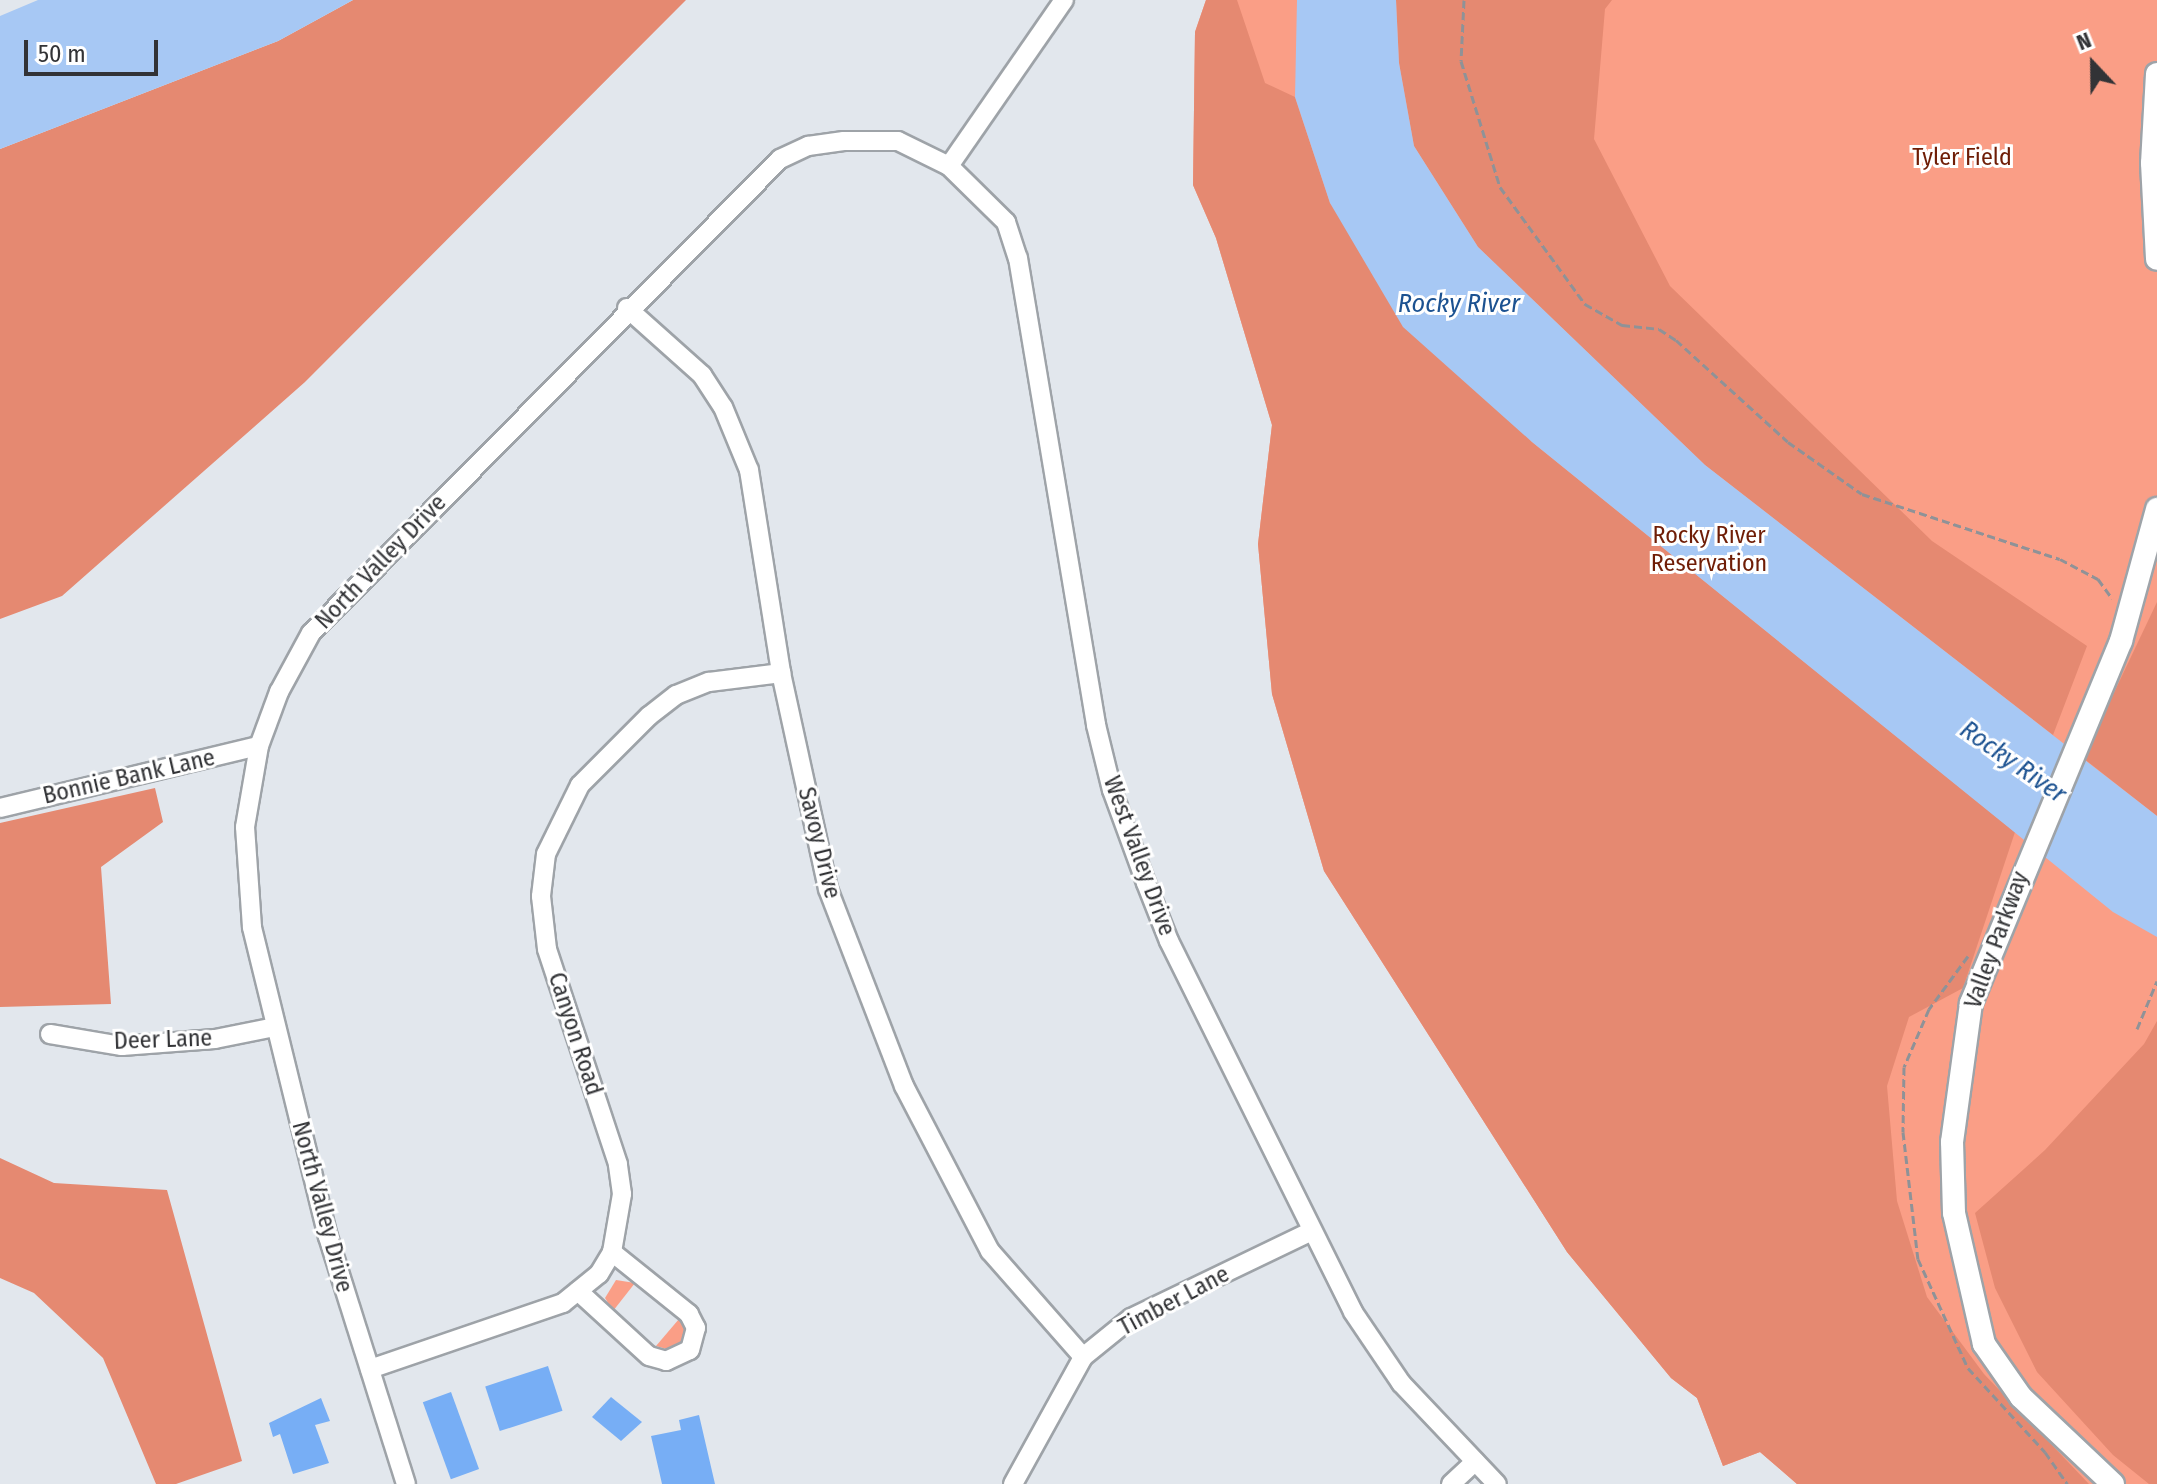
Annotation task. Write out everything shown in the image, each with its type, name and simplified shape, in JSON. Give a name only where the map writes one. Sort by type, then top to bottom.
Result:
[{"type":"street","points":[[949,166],[1064,0]]},
{"type":"street","points":[[2157,74],[2152,163],[2157,259]]},
{"type":"street","name":"North Valley Drive","points":[[406,1484],[328,1237],[275,1027],[245,878],[245,827],[259,746],[279,692],[311,633],[627,308],[780,159],[808,146],[898,141],[949,166]]},
{"type":"street","name":"West Valley Drive","points":[[949,166],[1006,222],[1018,258],[1096,725],[1112,790],[1169,941],[1312,1231],[1375,1348],[1497,1484]]},
{"type":"street","name":"Savoy Drive","points":[[627,308],[702,375],[723,407],[749,470],[781,673],[828,889],[904,1086],[990,1251],[1083,1357]]},
{"type":"street","name":"Valley Parkway","points":[[2113,1484],[2021,1397],[1984,1344],[1954,1213],[1952,1142],[1971,1003],[2024,867],[2104,686],[2141,579],[2157,509]]},
{"type":"street","name":"Canyon Road","points":[[370,1369],[528,1319],[578,1291],[599,1274],[612,1252],[622,1194],[618,1164],[547,949],[541,896],[546,854],[580,785],[649,716],[676,695],[709,682],[781,673]]},
{"type":"street","name":"Bonnie Bank Lane","points":[[0,808],[259,746]]},
{"type":"street","name":"Deer Lane","points":[[50,1034],[122,1046],[215,1039],[275,1027]]},
{"type":"street","name":"Timber Lane","points":[[1013,1484],[1083,1357],[1131,1318],[1312,1231]]},
{"type":"street","points":[[578,1291],[649,1356],[666,1361],[690,1350],[696,1328],[689,1314],[612,1252]]},
{"type":"street","points":[[1451,1484],[1475,1462]]},
{"type":"path","points":[[1464,0],[1461,61],[1500,187],[1585,304],[1622,325],[1659,329],[1676,340],[1788,442],[1862,494],[2060,559],[2106,586],[2116,607]]},
{"type":"path","points":[[2137,1029],[2157,981]]},
{"type":"green space","name":"Rocky River Reservation","points":[[1206,0],[2157,0],[2157,1484],[1797,1484],[1760,1452],[1723,1466],[1697,1398],[1671,1378],[1567,1252],[1324,871],[1272,694],[1258,544],[1272,425],[1216,238],[1193,185],[1195,32]]},
{"type":"green space","points":[[616,1280],[635,1283],[613,1311],[605,1298]]},
{"type":"green space","points":[[679,1319],[685,1330],[682,1343],[670,1350],[656,1346]]},
{"type":"shaded area","points":[[353,0],[686,0],[305,382],[62,596],[0,619],[0,149],[278,41]]},
{"type":"shaded area","points":[[1206,0],[1237,0],[1265,83],[1295,97],[1330,203],[1532,442],[2015,832],[1963,988],[1909,1017],[1887,1086],[1897,1201],[1927,1297],[1984,1374],[2089,1484],[1797,1484],[1760,1452],[1723,1466],[1697,1398],[1671,1378],[1567,1252],[1324,871],[1272,694],[1258,544],[1272,425],[1216,238],[1193,185],[1195,32]]},
{"type":"shaded area","points":[[1396,0],[1612,0],[1605,9],[1594,139],[1670,286],[1932,541],[2087,646],[2053,735],[1705,465],[1478,247],[1414,146],[1399,63]]},
{"type":"shaded area","points":[[2157,602],[2157,816],[2083,758]]},
{"type":"shaded area","points":[[155,788],[163,822],[101,867],[111,1004],[0,1007],[0,823]]},
{"type":"shaded area","points":[[2157,1021],[2157,1484],[2149,1484],[2113,1455],[2037,1372],[1995,1288],[1975,1213],[2045,1150],[2144,1044]]},
{"type":"shaded area","points":[[0,1158],[54,1183],[167,1190],[242,1461],[176,1484],[156,1484],[103,1358],[34,1293],[0,1278]]},
{"type":"water","points":[[38,0],[353,0],[278,41],[0,149],[0,16]]},
{"type":"water","name":"Rocky River","points":[[1297,0],[1396,0],[1399,63],[1414,146],[1478,247],[1705,465],[2157,816],[2157,937],[2113,912],[1532,442],[1403,327],[1330,203],[1295,97]]},
{"type":"building","points":[[548,1366],[563,1411],[500,1431],[485,1386]]},
{"type":"building","points":[[451,1392],[479,1469],[451,1479],[423,1402]]},
{"type":"building","points":[[611,1397],[642,1422],[621,1441],[592,1417]]},
{"type":"building","points":[[321,1398],[330,1421],[315,1425],[329,1463],[293,1474],[280,1434],[273,1437],[269,1423]]},
{"type":"building","points":[[699,1415],[715,1484],[662,1484],[651,1436],[681,1430],[679,1420]]},
{"type":"park label","name":"Tyler Field","points":[[1962,158]]}]
